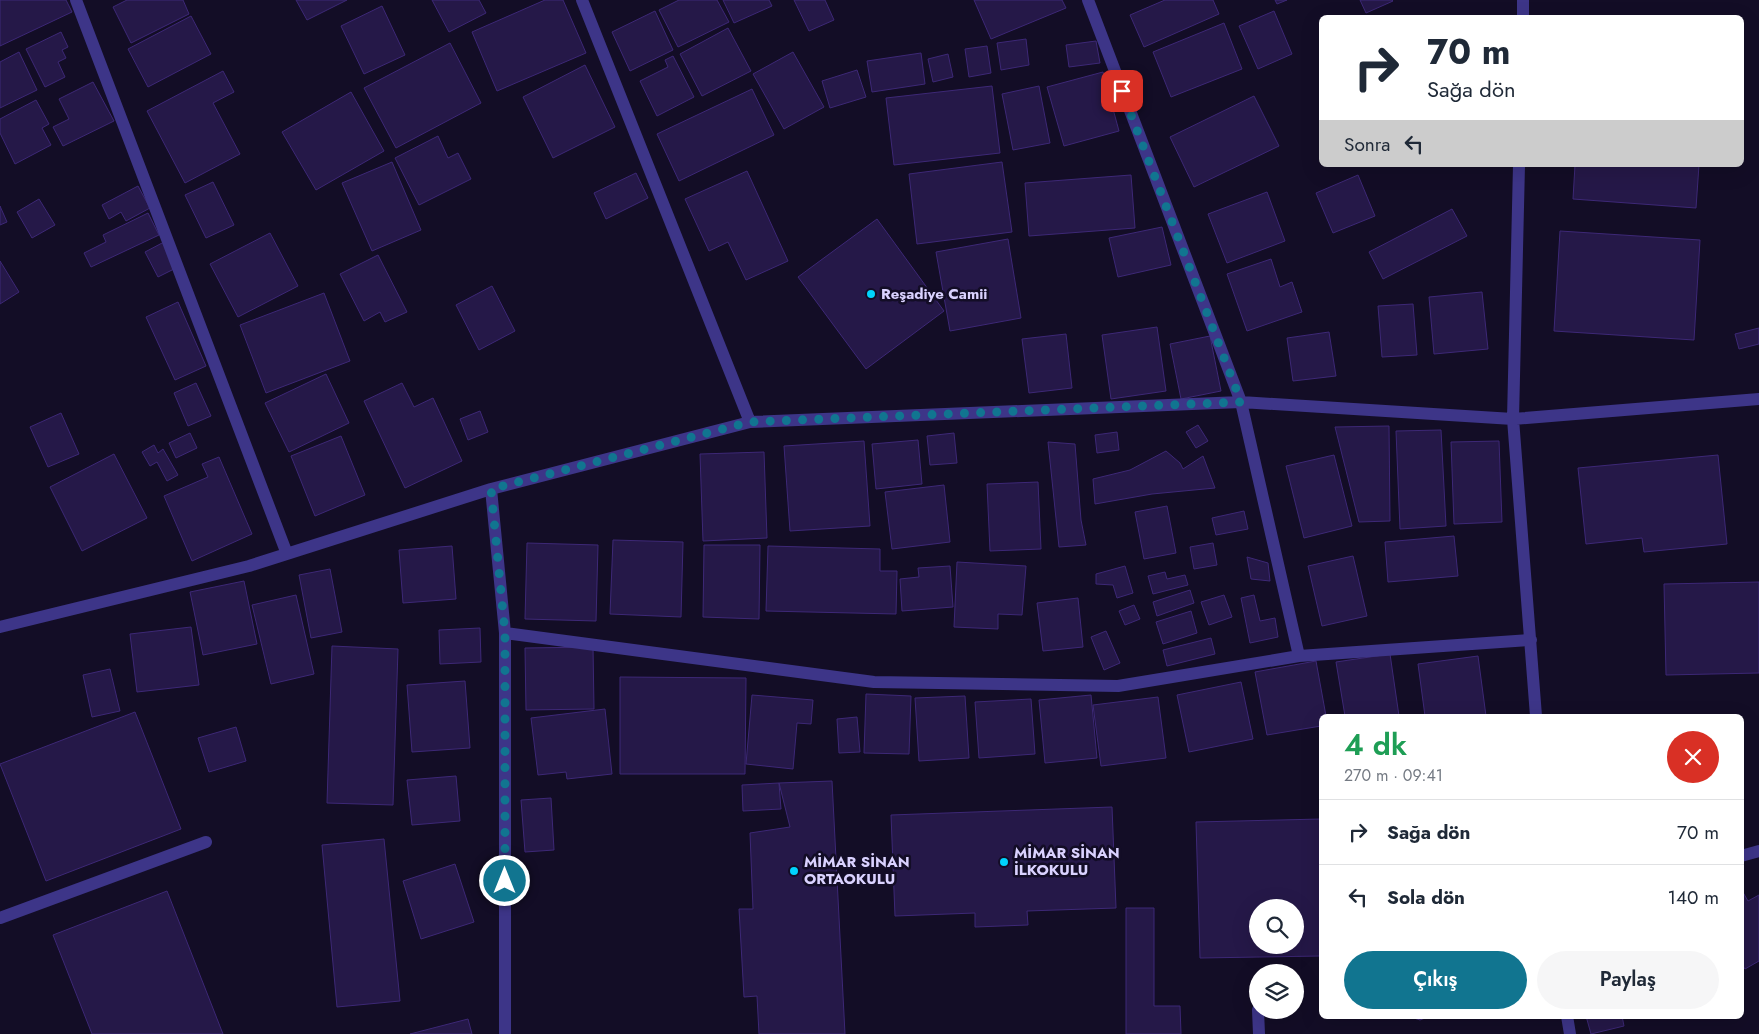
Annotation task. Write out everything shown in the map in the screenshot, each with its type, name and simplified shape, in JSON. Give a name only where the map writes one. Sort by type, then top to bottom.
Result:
[{"type":"street","points":[[76,0],[287,554]]},
{"type":"street","points":[[582,0],[750,422]]},
{"type":"street","points":[[1088,0],[1241,402],[1299,656]]},
{"type":"street","points":[[1523,0],[1523,15]]},
{"type":"street","points":[[1519,167],[1513,419],[1536,714]]},
{"type":"street","points":[[0,628],[249,566],[491,489],[750,422],[1241,402],[1513,419],[1759,399]]},
{"type":"street","points":[[491,489],[505,633],[505,1034]]},
{"type":"street","points":[[505,633],[874,682],[1118,686],[1299,656],[1531,640]]},
{"type":"street","points":[[0,918],[206,842]]},
{"type":"street","points":[[1744,855],[1759,851]]},
{"type":"street","points":[[1258,1019],[1259,1034]]},
{"type":"street","points":[[1568,1019],[1570,1034]]},
{"type":"building","points":[[0,0],[66,0],[72,12],[0,46]]},
{"type":"building","points":[[127,0],[183,0],[189,14],[131,43],[113,7]]},
{"type":"building","points":[[296,0],[347,0],[307,20]]},
{"type":"building","points":[[432,0],[479,0],[486,13],[449,32]]},
{"type":"building","points":[[545,0],[563,0],[586,53],[497,91],[472,32]]},
{"type":"building","points":[[679,0],[717,0],[729,22],[678,47],[659,10]]},
{"type":"building","points":[[723,0],[769,0],[772,6],[734,23]]},
{"type":"building","points":[[794,0],[825,0],[834,20],[809,31]]},
{"type":"building","points":[[974,0],[1062,0],[1066,8],[991,39]]},
{"type":"building","points":[[1165,0],[1213,0],[1219,14],[1144,47],[1130,15]]},
{"type":"building","points":[[1275,0],[1287,0],[1277,4]]},
{"type":"building","points":[[1360,0],[1392,0],[1393,1],[1366,13]]},
{"type":"building","points":[[382,6],[405,55],[364,74],[341,26]]},
{"type":"building","points":[[655,11],[673,50],[630,71],[612,32]]},
{"type":"building","points":[[1274,11],[1292,54],[1258,69],[1239,26]]},
{"type":"building","points":[[191,16],[211,54],[148,87],[128,49]]},
{"type":"building","points":[[1224,23],[1242,69],[1171,97],[1153,52]]},
{"type":"building","points":[[728,28],[751,71],[702,96],[680,54]]},
{"type":"building","points":[[61,32],[68,47],[62,50],[66,58],[58,62],[65,77],[45,87],[26,49]]},
{"type":"building","points":[[1026,39],[1029,65],[1001,70],[997,43]]},
{"type":"building","points":[[1096,41],[1100,63],[1069,67],[1066,45]]},
{"type":"building","points":[[450,43],[481,103],[396,148],[364,88]]},
{"type":"building","points":[[987,46],[991,73],[969,77],[965,49]]},
{"type":"building","points":[[19,52],[37,90],[0,108],[0,62]]},
{"type":"building","points":[[793,52],[824,107],[784,129],[753,74]]},
{"type":"building","points":[[921,53],[925,84],[872,92],[867,61]]},
{"type":"building","points":[[948,54],[953,77],[933,82],[928,59]]},
{"type":"building","points":[[673,56],[694,97],[657,116],[640,81],[668,67],[665,60]]},
{"type":"building","points":[[585,65],[615,127],[553,158],[523,97]]},
{"type":"building","points":[[857,70],[866,97],[830,108],[822,81]]},
{"type":"building","points":[[223,71],[234,92],[213,103],[240,154],[185,183],[147,111]]},
{"type":"building","points":[[1103,72],[1119,131],[1064,146],[1047,87]]},
{"type":"building","points":[[93,82],[114,121],[63,146],[53,127],[69,119],[59,99]]},
{"type":"building","points":[[992,86],[1000,153],[894,165],[886,98]]},
{"type":"building","points":[[1039,86],[1050,143],[1013,150],[1002,94]]},
{"type":"building","points":[[752,89],[774,135],[679,181],[657,134]]},
{"type":"building","points":[[351,92],[384,151],[316,190],[282,132]]},
{"type":"building","points":[[1254,96],[1279,146],[1194,187],[1170,137]]},
{"type":"building","points":[[36,100],[49,124],[42,128],[51,145],[15,164],[0,133],[0,119]]},
{"type":"building","points":[[438,136],[448,158],[458,153],[471,179],[419,205],[395,158]]},
{"type":"building","points":[[392,162],[421,230],[372,251],[342,183]]},
{"type":"building","points":[[1002,162],[1012,232],[917,244],[909,174]]},
{"type":"building","points":[[1575,167],[1699,167],[1696,208],[1573,199]]},
{"type":"building","points":[[747,171],[788,261],[746,280],[728,242],[709,251],[685,199]]},
{"type":"building","points":[[636,173],[648,198],[606,219],[594,193]]},
{"type":"building","points":[[1131,175],[1135,228],[1029,236],[1025,183]]},
{"type":"building","points":[[1358,175],[1375,216],[1333,233],[1316,193]]},
{"type":"building","points":[[213,182],[234,225],[206,238],[185,195]]},
{"type":"building","points":[[138,186],[150,208],[126,221],[121,212],[109,219],[102,205]]},
{"type":"building","points":[[1267,192],[1285,241],[1227,263],[1208,214]]},
{"type":"building","points":[[39,199],[55,225],[32,238],[17,212]]},
{"type":"building","points":[[0,206],[7,222],[0,225]]},
{"type":"building","points":[[1452,209],[1467,236],[1383,279],[1369,252]]},
{"type":"building","points":[[148,213],[159,235],[91,267],[84,253],[106,242],[103,235]]},
{"type":"building","name":"Reşadiye Camii","points":[[877,219],[944,311],[866,369],[798,277]]},
{"type":"building","points":[[1162,227],[1171,265],[1118,277],[1109,238]]},
{"type":"building","points":[[1560,231],[1700,240],[1694,340],[1554,331]]},
{"type":"building","points":[[270,233],[298,286],[238,317],[210,264]]},
{"type":"building","points":[[1008,239],[1021,318],[950,331],[936,252]]},
{"type":"building","points":[[164,242],[176,268],[158,277],[145,252]]},
{"type":"building","points":[[378,255],[407,312],[385,322],[380,312],[364,321],[340,274]]},
{"type":"building","points":[[1271,259],[1280,287],[1292,282],[1302,312],[1247,331],[1227,274]]},
{"type":"building","points":[[0,261],[19,292],[0,304]]},
{"type":"building","points":[[492,286],[515,331],[479,350],[456,305]]},
{"type":"building","points":[[1482,292],[1488,349],[1434,354],[1429,297]]},
{"type":"building","points":[[324,293],[350,361],[266,393],[240,325]]},
{"type":"building","points":[[178,302],[206,366],[175,380],[146,317]]},
{"type":"building","points":[[1413,304],[1417,355],[1382,357],[1378,306]]},
{"type":"building","points":[[1157,327],[1166,391],[1111,399],[1102,335]]},
{"type":"building","points":[[1759,328],[1759,344],[1739,349],[1735,334]]},
{"type":"building","points":[[1329,332],[1336,376],[1293,381],[1287,338]]},
{"type":"building","points":[[1066,334],[1072,388],[1029,393],[1022,339]]},
{"type":"building","points":[[1210,336],[1221,391],[1181,399],[1170,344]]},
{"type":"building","points":[[326,374],[349,423],[289,452],[265,403]]},
{"type":"building","points":[[196,383],[211,416],[188,426],[174,393]]},
{"type":"building","points":[[402,383],[414,407],[433,398],[462,461],[405,488],[364,401]]},
{"type":"building","points":[[480,411],[488,432],[468,440],[460,419]]},
{"type":"building","points":[[61,413],[79,454],[48,467],[30,427]]},
{"type":"building","points":[[1198,425],[1208,441],[1196,448],[1186,432]]},
{"type":"building","points":[[1389,426],[1390,521],[1359,522],[1335,427]]},
{"type":"building","points":[[1441,430],[1446,526],[1400,529],[1396,431]]},
{"type":"building","points":[[1117,432],[1119,450],[1097,453],[1095,435]]},
{"type":"building","points":[[190,433],[197,448],[176,458],[169,443]]},
{"type":"building","points":[[954,433],[957,463],[930,465],[927,436]]},
{"type":"building","points":[[341,436],[365,495],[315,516],[291,456]]},
{"type":"building","points":[[918,440],[922,484],[876,489],[872,444]]},
{"type":"building","points":[[864,441],[870,526],[790,531],[784,446]]},
{"type":"building","points":[[1499,441],[1502,522],[1454,524],[1451,442]]},
{"type":"building","points":[[1048,442],[1075,444],[1081,520],[1086,545],[1059,547]]},
{"type":"building","points":[[154,445],[158,453],[163,449],[178,475],[167,481],[157,462],[150,466],[142,452]]},
{"type":"building","points":[[1166,451],[1180,463],[1183,469],[1203,456],[1215,488],[1152,494],[1095,504],[1093,479],[1130,470]]},
{"type":"building","points":[[764,452],[767,538],[703,541],[700,454]]},
{"type":"building","points":[[114,454],[147,518],[82,551],[50,487]]},
{"type":"building","points":[[1334,455],[1352,526],[1304,538],[1286,466]]},
{"type":"building","points":[[1718,455],[1727,544],[1644,552],[1642,538],[1586,544],[1578,468]]},
{"type":"building","points":[[219,457],[252,534],[192,561],[164,496],[208,477],[202,464]]},
{"type":"building","points":[[1038,482],[1041,549],[990,551],[987,484]]},
{"type":"building","points":[[944,485],[950,542],[892,549],[885,492]]},
{"type":"building","points":[[1167,506],[1176,553],[1144,559],[1135,512]]},
{"type":"building","points":[[1244,511],[1248,529],[1216,535],[1212,518]]},
{"type":"building","points":[[1454,536],[1458,576],[1388,582],[1385,542]]},
{"type":"building","points":[[613,540],[683,542],[681,617],[610,614]]},
{"type":"building","points":[[527,543],[598,545],[596,621],[525,619]]},
{"type":"building","points":[[1213,543],[1217,565],[1194,569],[1190,547]]},
{"type":"building","points":[[704,545],[760,545],[759,619],[703,617]]},
{"type":"building","points":[[452,546],[456,599],[403,603],[399,550]]},
{"type":"building","points":[[768,546],[880,549],[880,571],[897,571],[896,614],[766,611]]},
{"type":"building","points":[[1353,556],[1367,616],[1322,626],[1308,566]]},
{"type":"building","points":[[1247,557],[1268,563],[1270,581],[1251,579]]},
{"type":"building","points":[[957,562],[1026,566],[1022,615],[998,614],[998,629],[954,627]]},
{"type":"building","points":[[950,566],[953,607],[902,611],[900,579],[919,577],[918,568]]},
{"type":"building","points":[[1125,566],[1133,593],[1117,598],[1113,585],[1096,584],[1096,574]]},
{"type":"building","points":[[330,569],[342,632],[311,638],[299,575]]},
{"type":"building","points":[[1165,572],[1167,579],[1185,575],[1188,585],[1153,594],[1148,576]]},
{"type":"building","points":[[244,581],[257,644],[203,655],[190,592]]},
{"type":"building","points":[[1759,582],[1759,673],[1666,675],[1664,584]]},
{"type":"building","points":[[1190,590],[1194,603],[1157,616],[1153,602]]},
{"type":"building","points":[[296,595],[314,674],[271,684],[252,605]]},
{"type":"building","points":[[1224,595],[1232,617],[1209,625],[1201,602]]},
{"type":"building","points":[[1254,595],[1260,621],[1275,618],[1278,637],[1250,643],[1241,598]]},
{"type":"building","points":[[1078,598],[1083,647],[1043,651],[1037,603]]},
{"type":"building","points":[[1134,605],[1140,619],[1125,625],[1119,611]]},
{"type":"building","points":[[1191,611],[1197,633],[1163,644],[1156,622]]},
{"type":"building","points":[[191,627],[199,685],[137,692],[130,634]]},
{"type":"building","points":[[480,628],[481,662],[440,664],[439,630]]},
{"type":"building","points":[[1106,631],[1120,663],[1104,670],[1091,637]]},
{"type":"building","points":[[1211,638],[1215,654],[1167,666],[1163,650]]},
{"type":"building","points":[[332,646],[398,649],[393,805],[327,803]]},
{"type":"building","points":[[593,647],[594,709],[526,710],[525,648]]},
{"type":"building","points":[[1390,654],[1399,714],[1345,714],[1336,662]]},
{"type":"building","points":[[1478,656],[1486,714],[1425,714],[1418,664]]},
{"type":"building","points":[[1316,661],[1326,714],[1319,714],[1319,726],[1267,735],[1255,672]]},
{"type":"building","points":[[110,669],[120,711],[92,717],[83,675]]},
{"type":"building","points":[[620,677],[746,678],[745,774],[620,774]]},
{"type":"building","points":[[465,681],[470,748],[412,752],[407,685]]},
{"type":"building","points":[[1241,682],[1253,739],[1189,752],[1177,695]]},
{"type":"building","points":[[866,694],[911,696],[909,754],[864,753]]},
{"type":"building","points":[[752,695],[813,700],[811,724],[797,723],[793,769],[746,764]]},
{"type":"building","points":[[1091,695],[1097,758],[1045,763],[1039,700]]},
{"type":"building","points":[[965,696],[969,758],[919,761],[915,698]]},
{"type":"building","points":[[1158,697],[1166,758],[1101,766],[1093,705]]},
{"type":"building","points":[[1031,699],[1035,754],[979,758],[975,702]]},
{"type":"building","points":[[605,709],[612,774],[567,779],[566,772],[538,775],[531,718]]},
{"type":"building","points":[[135,712],[181,829],[46,881],[0,764]]},
{"type":"building","points":[[857,717],[860,752],[839,753],[837,719]]},
{"type":"building","points":[[236,727],[246,761],[209,772],[198,738]]},
{"type":"building","points":[[456,776],[460,821],[412,825],[407,780]]},
{"type":"building","name":"MİMAR SİNAN ORTAOKULU","points":[[832,781],[845,1034],[759,1034],[757,996],[744,997],[739,909],[753,909],[750,833],[790,827],[779,783]]},
{"type":"building","points":[[779,783],[781,809],[743,811],[742,785]]},
{"type":"building","points":[[551,798],[554,850],[525,852],[521,800]]},
{"type":"building","name":"MİMAR SİNAN İLKOKULU","points":[[1112,807],[1116,908],[1027,911],[1028,925],[975,927],[975,913],[895,916],[891,815]]},
{"type":"building","points":[[1319,819],[1319,956],[1200,958],[1196,822]]},
{"type":"building","points":[[384,839],[400,1001],[337,1007],[322,845]]},
{"type":"building","points":[[455,864],[474,922],[421,939],[403,881]]},
{"type":"building","points":[[167,891],[223,1034],[92,1034],[53,935]]},
{"type":"building","points":[[1744,894],[1748,901],[1759,895],[1759,961],[1745,969]]},
{"type":"building","points":[[1126,908],[1154,908],[1154,1006],[1180,1006],[1181,1034],[1126,1034]]},
{"type":"building","points":[[468,1019],[472,1034],[410,1034]]},
{"type":"building","points":[[1587,1019],[1623,1019],[1624,1026],[1591,1034]]},
{"type":"place","name":"Reşadiye Camii","points":[[871,294]]},
{"type":"place","name":"MİMAR SİNAN İLKOKULU","points":[[1004,862]]},
{"type":"place","name":"MİMAR SİNAN ORTAOKULU","points":[[794,871]]},
{"type":"route","points":[[505,881],[505,633],[491,489],[750,422],[1241,402],[1122,91]]}]
